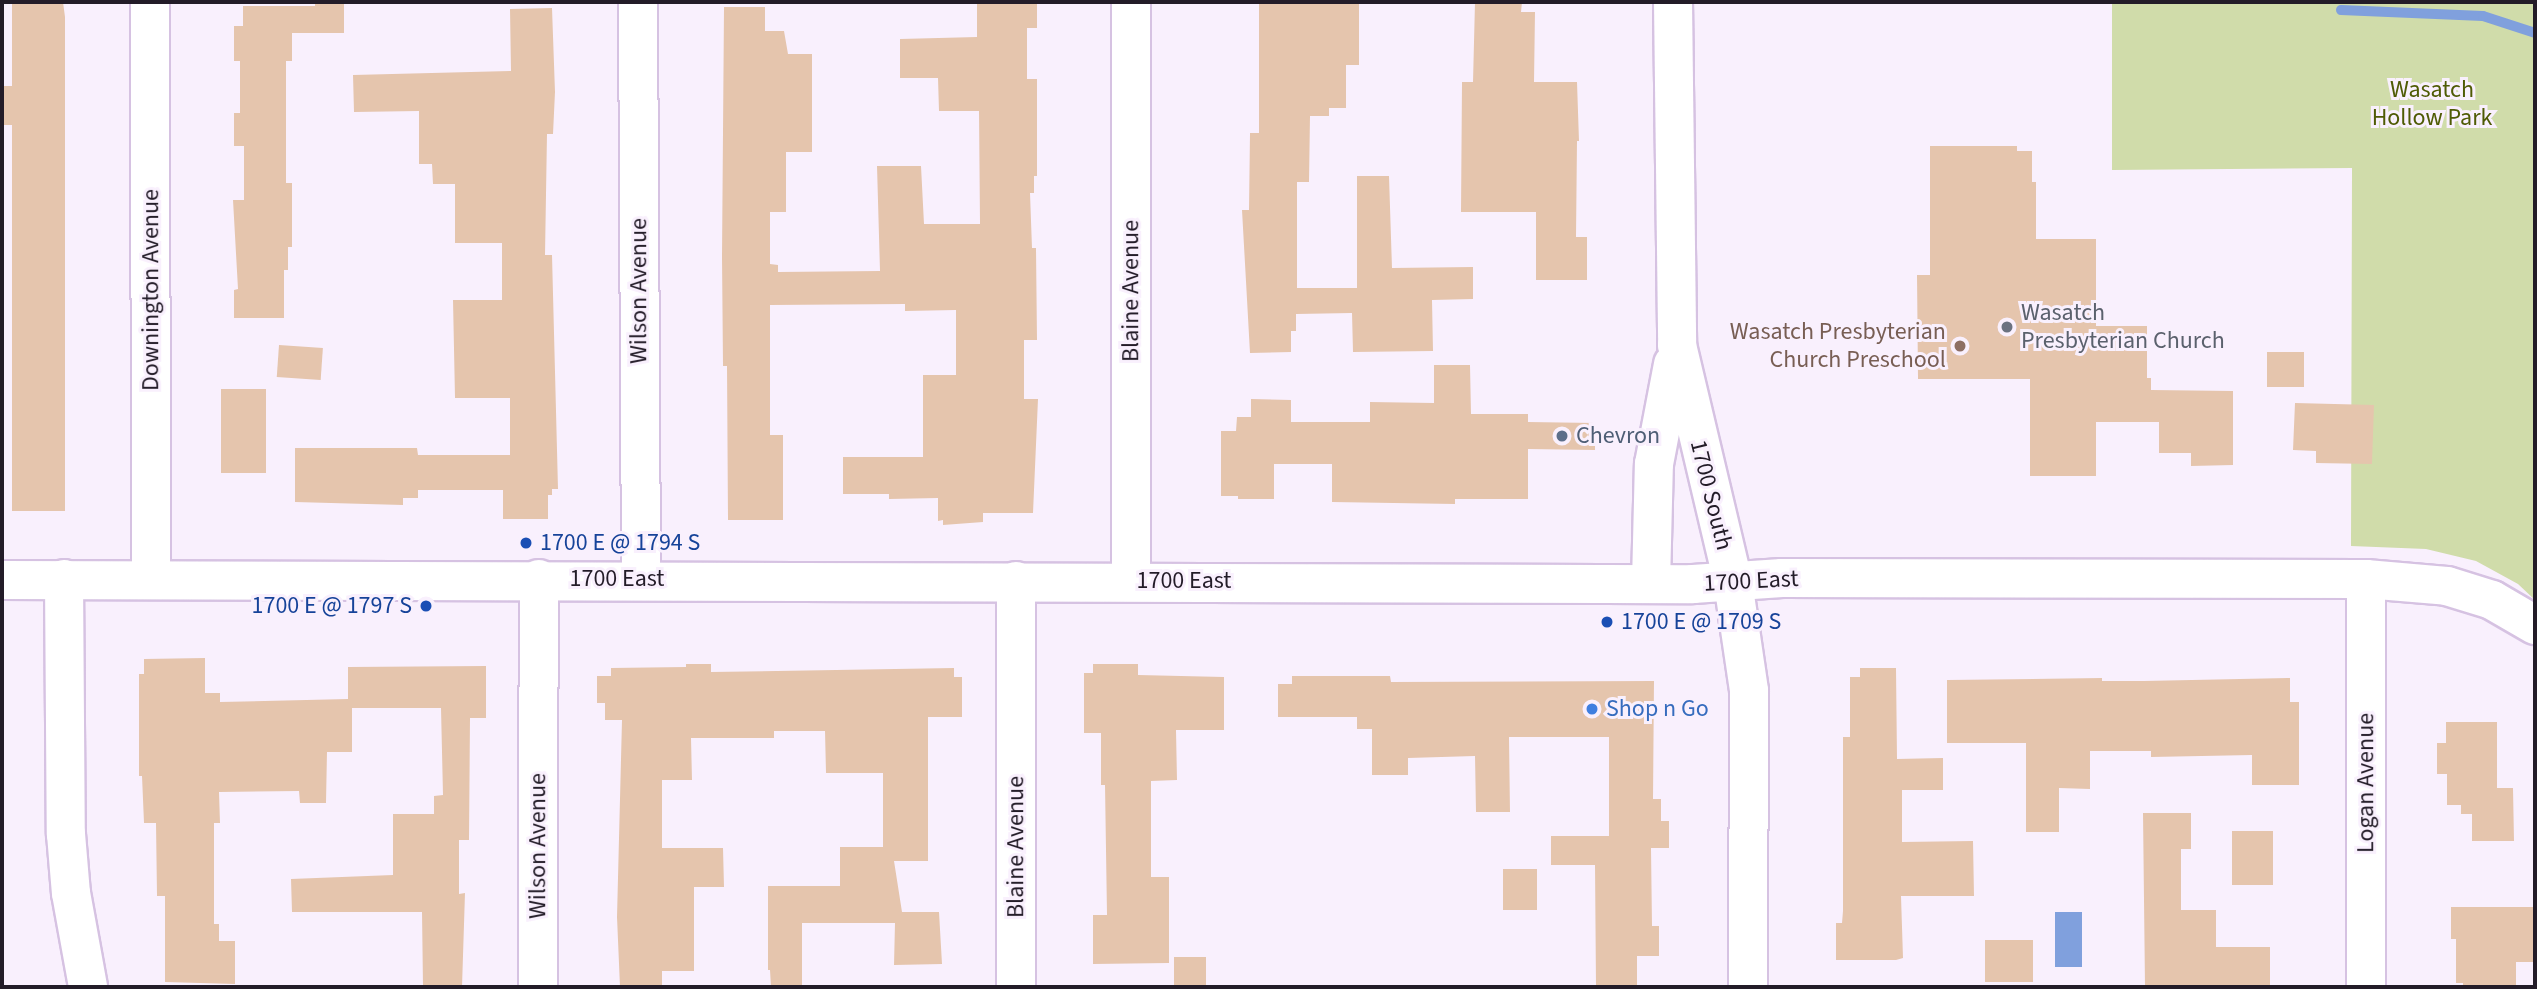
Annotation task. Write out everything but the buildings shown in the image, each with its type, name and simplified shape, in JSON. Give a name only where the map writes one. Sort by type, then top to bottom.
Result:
[{"type":"street","name":"Downington Avenue","points":[[150,2],[151,579]]},
{"type":"street","name":"Wilson Avenue","points":[[638,2],[640,580]]},
{"type":"street","name":"Blaine Avenue","points":[[1131,2],[1131,581]]},
{"type":"street","name":"1700 South","points":[[1673,2],[1676,345],[1733,582],[1749,691],[1748,987]]},
{"type":"street","points":[[1651,583],[1654,464],[1676,345]]},
{"type":"street","name":"1700 East","points":[[2,580],[1651,583],[1733,582],[1782,578],[2367,579],[2447,586],[2492,600],[2535,625]]},
{"type":"street","points":[[64,579],[66,834],[71,893],[88,987]]},
{"type":"street","name":"Wilson Avenue","points":[[538,987],[539,579]]},
{"type":"street","name":"Logan Avenue","points":[[2366,987],[2367,579]]},
{"type":"street","name":"Blaine Avenue","points":[[1016,581],[1016,987]]},
{"type":"green space","name":"Wasatch Hollow Park","points":[[2112,2],[2535,2],[2535,600],[2518,584],[2476,561],[2426,549],[2351,546],[2352,168],[2112,170]]},
{"type":"water","points":[[2055,912],[2082,912],[2082,967],[2055,967]]},
{"type":"waterway","points":[[2341,10],[2483,16],[2535,33]]},
{"type":"place","name":"Wasatch Presbyterian Church","points":[[2007,327]]},
{"type":"place","name":"Wasatch Presbyterian Church Preschool","points":[[1960,346]]},
{"type":"place","name":"Chevron","points":[[1562,436]]},
{"type":"place","name":"1700 E @ 1794 S","points":[[526,543]]},
{"type":"place","name":"1700 E @ 1797 S","points":[[426,606]]},
{"type":"place","name":"1700 E @ 1709 S","points":[[1607,622]]},
{"type":"place","name":"Shop n Go","points":[[1592,709]]}]
